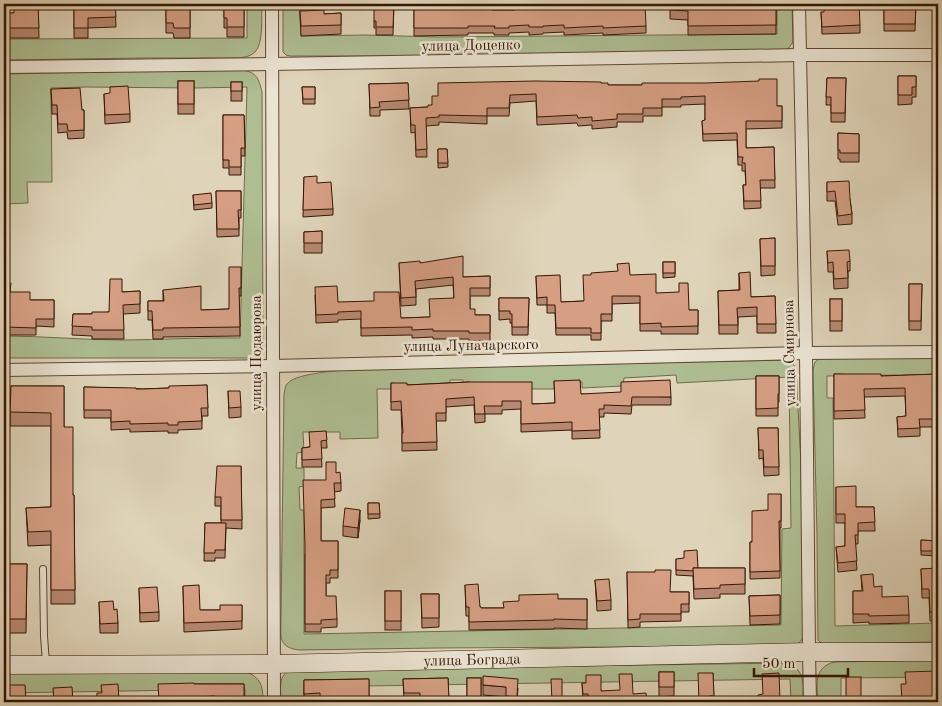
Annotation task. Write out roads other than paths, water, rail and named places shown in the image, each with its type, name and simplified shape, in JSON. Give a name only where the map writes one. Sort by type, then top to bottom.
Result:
[{"type":"street","name":"улица Подаюрова","points":[[272,4],[274,702]]},
{"type":"street","name":"улица Смирнова","points":[[799,4],[810,702]]},
{"type":"street","name":"улица Доценко","points":[[4,67],[938,55]]},
{"type":"street","name":"улица Луначарского","points":[[4,370],[272,366],[806,353],[938,352]]},
{"type":"street","name":"улица Бограда","points":[[4,665],[274,664],[809,652],[938,652]]},
{"type":"lane","points":[[43,570],[46,665]]}]
